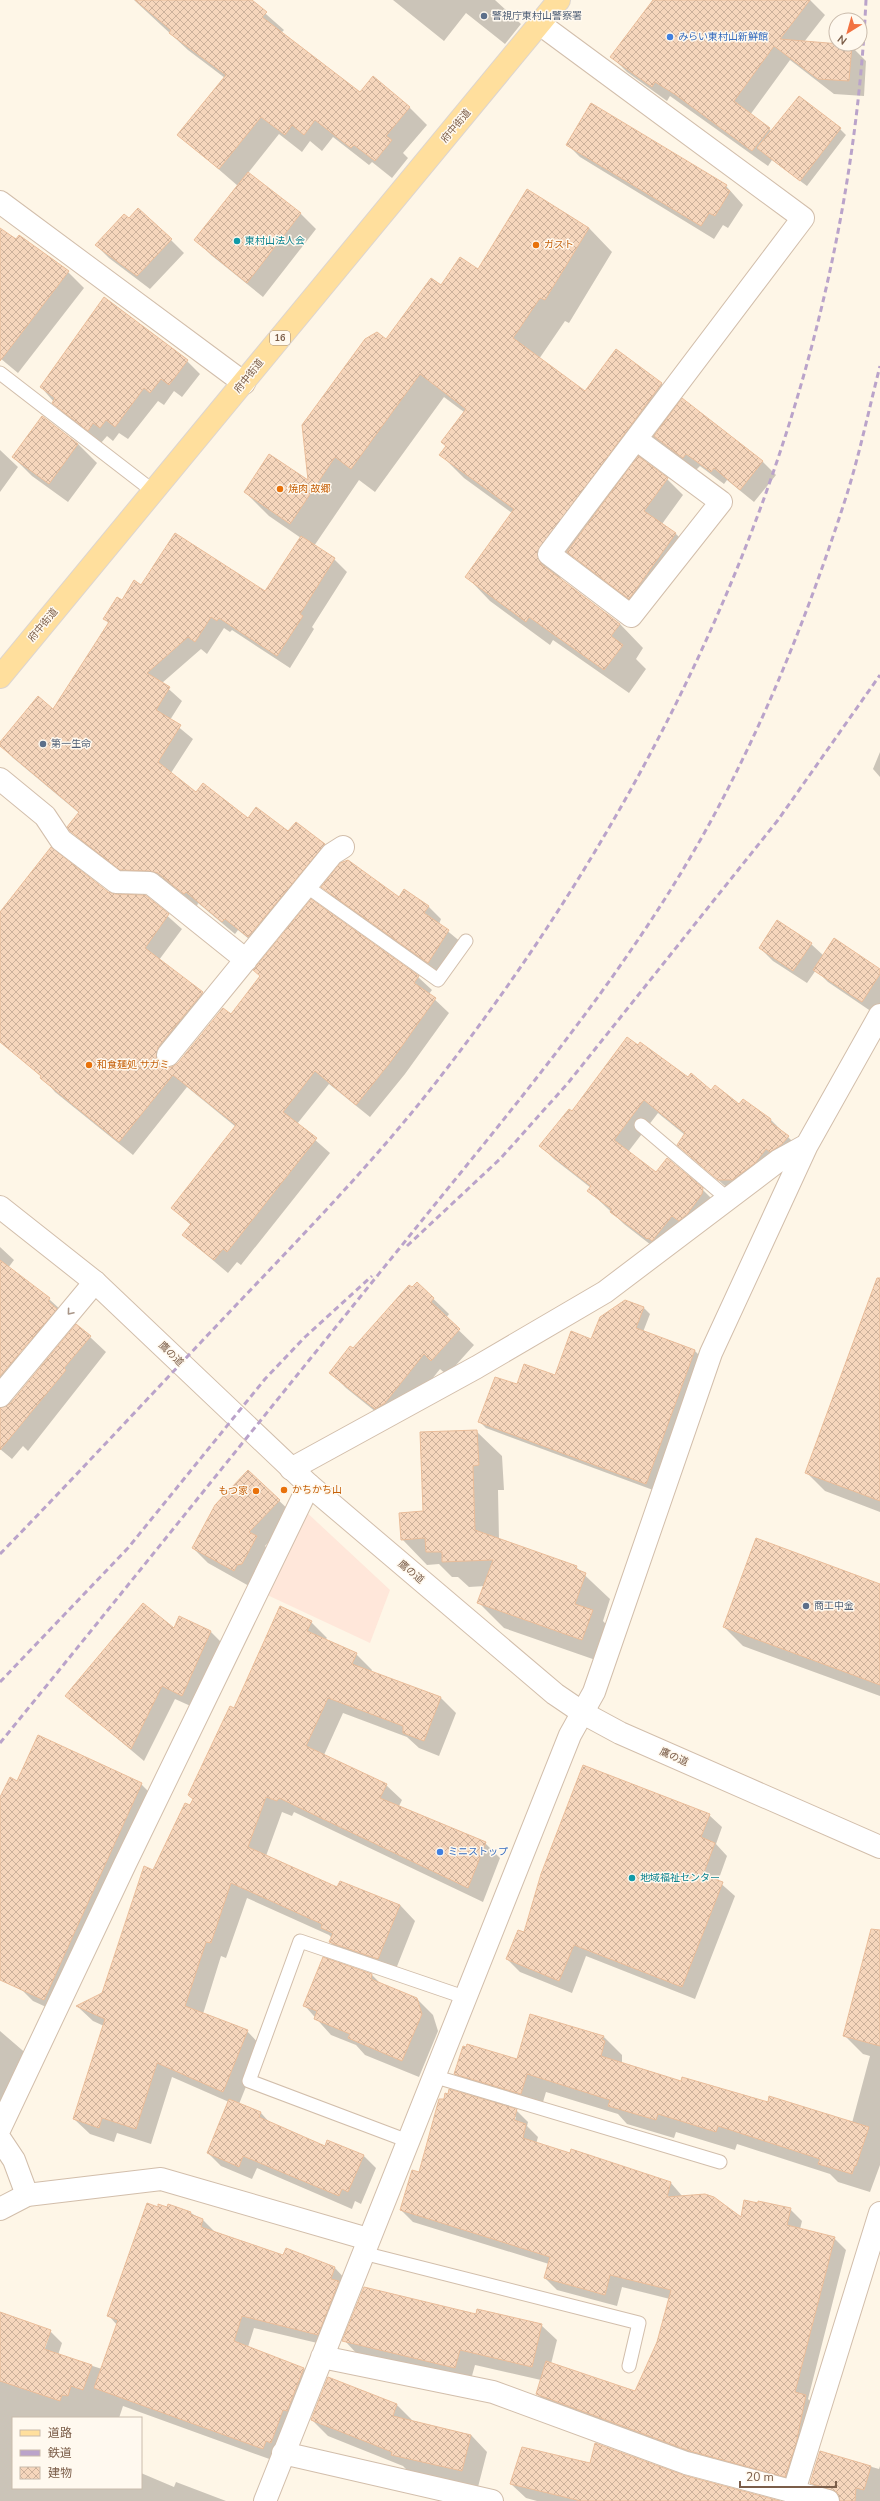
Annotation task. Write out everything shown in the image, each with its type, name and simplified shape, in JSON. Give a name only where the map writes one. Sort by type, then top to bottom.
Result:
[{"type":"main road","name":"府中街道","points":[[0,677],[559,0]]},
{"type":"street","points":[[540,24],[803,218],[549,554],[631,616],[721,502],[636,439]]},
{"type":"street","points":[[0,202],[244,383]]},
{"type":"street","points":[[0,779],[45,816],[61,840],[116,882],[150,883],[246,960]]},
{"type":"street","points":[[168,1055],[332,854],[343,847]]},
{"type":"street","points":[[265,2501],[464,1997],[570,1735],[594,1692],[711,1354],[807,1145],[880,1015]]},
{"type":"street","points":[[291,1469],[477,1367],[606,1292],[778,1161],[807,1145]]},
{"type":"street","name":"鷹の道","points":[[0,1207],[95,1282],[309,1486],[555,1694],[583,1713],[620,1733],[880,1847]]},
{"type":"street","points":[[0,1396],[95,1282]]},
{"type":"street","points":[[0,2128],[124,1864],[309,1486]]},
{"type":"street","points":[[0,2138],[14,2160],[27,2195]]},
{"type":"street","points":[[0,2209],[27,2195],[162,2179],[366,2246]]},
{"type":"street","points":[[794,2491],[880,2213]]},
{"type":"street","points":[[322,2357],[493,2392],[686,2463],[828,2501]]},
{"type":"street","points":[[283,2454],[492,2501]]},
{"type":"lane","points":[[0,373],[153,491]]},
{"type":"lane","points":[[306,886],[438,980],[466,941]]},
{"type":"lane","points":[[641,1124],[728,1199]]},
{"type":"lane","points":[[408,2141],[249,2081],[300,1941],[464,1997]]},
{"type":"lane","points":[[433,2076],[720,2162]]},
{"type":"lane","points":[[366,2246],[639,2323],[629,2366]]},
{"type":"shaded area","points":[[303,1509],[390,1590],[370,1643],[263,1593]]},
{"type":"building","points":[[135,0],[252,0],[267,12],[262,17],[360,92],[373,76],[410,107],[386,136],[392,140],[375,161],[354,145],[351,148],[315,120],[304,135],[292,125],[285,135],[261,117],[219,169],[177,135],[226,75],[169,33],[171,30]]},
{"type":"building","points":[[653,0],[810,0],[780,39],[828,43],[828,52],[851,52],[849,81],[818,79],[774,46],[734,101],[770,128],[752,151],[676,95],[655,82],[652,87],[610,57]]},
{"type":"building","points":[[799,96],[841,128],[800,181],[757,148]]},
{"type":"building","points":[[591,103],[727,185],[725,188],[730,191],[715,216],[709,213],[701,226],[566,145]]},
{"type":"building","name":"東村山法人会","points":[[248,172],[301,213],[247,283],[194,240]]},
{"type":"building","points":[[527,189],[589,228],[545,300],[540,298],[513,338],[585,391],[616,349],[662,383],[537,552],[541,564],[620,624],[611,636],[623,645],[604,670],[529,617],[526,622],[465,577],[514,509],[439,455],[446,446],[441,442],[466,409],[420,374],[351,469],[335,457],[290,524],[244,492],[269,454],[308,480],[302,425],[365,339],[377,332],[386,339],[431,278],[441,285],[460,257],[478,269]]},
{"type":"building","points":[[138,208],[172,239],[137,276],[95,245],[124,214],[129,218]]},
{"type":"building","points":[[0,228],[16,239],[19,235],[69,271],[0,361]]},
{"type":"building","points":[[104,297],[188,360],[169,385],[161,379],[150,393],[144,388],[115,427],[106,420],[100,428],[93,423],[88,431],[52,403],[55,398],[40,387]]},
{"type":"building","points":[[682,398],[763,461],[740,490],[714,468],[711,472],[686,454],[683,458],[654,436]]},
{"type":"building","points":[[42,416],[78,444],[49,484],[12,457]]},
{"type":"building","points":[[638,456],[668,478],[644,511],[676,533],[629,599],[567,552]]},
{"type":"building","points":[[175,533],[265,591],[301,536],[335,558],[300,614],[303,616],[277,656],[219,618],[217,621],[211,617],[195,642],[188,637],[147,673],[170,687],[156,710],[181,725],[158,762],[196,792],[203,783],[248,818],[256,807],[288,831],[296,822],[325,844],[248,937],[225,919],[222,922],[186,892],[184,894],[158,873],[150,871],[120,870],[70,831],[67,827],[79,812],[0,746],[0,742],[38,696],[53,709],[109,622],[103,619],[117,597],[122,600],[134,580],[141,585]]},
{"type":"building","points":[[51,847],[108,892],[116,894],[145,895],[169,914],[145,948],[203,992],[158,1047],[156,1059],[166,1067],[172,1067],[178,1063],[223,1008],[231,1014],[260,976],[253,970],[311,899],[419,976],[414,983],[436,998],[392,1060],[356,1105],[315,1071],[283,1112],[317,1138],[227,1252],[223,1249],[214,1260],[182,1235],[191,1224],[171,1208],[236,1125],[173,1075],[119,1142],[40,1078],[41,1076],[0,1042],[0,912]]},
{"type":"building","points":[[348,860],[399,897],[404,889],[429,906],[424,913],[449,930],[428,963],[321,887],[340,863]]},
{"type":"building","points":[[777,920],[812,943],[793,971],[759,948]]},
{"type":"building","points":[[834,938],[880,969],[880,974],[862,1002],[813,970]]},
{"type":"building","points":[[627,1037],[638,1045],[640,1042],[688,1077],[691,1073],[711,1090],[715,1085],[739,1104],[743,1099],[771,1119],[770,1122],[789,1136],[782,1144],[770,1152],[766,1149],[755,1163],[732,1180],[718,1180],[677,1145],[685,1133],[644,1100],[614,1140],[656,1172],[667,1158],[703,1188],[702,1194],[688,1213],[679,1221],[672,1216],[652,1241],[610,1212],[612,1209],[587,1191],[591,1186],[539,1146],[569,1109],[572,1111]]},
{"type":"building","points":[[0,1260],[50,1298],[48,1301],[57,1309],[0,1376]]},
{"type":"building","points":[[877,1278],[880,1278],[880,1501],[805,1473]]},
{"type":"building","points":[[417,1282],[434,1298],[431,1302],[460,1329],[431,1361],[424,1354],[385,1403],[375,1409],[329,1373],[350,1346],[353,1348],[409,1285],[412,1287]]},
{"type":"building","points":[[625,1300],[644,1307],[636,1328],[695,1350],[646,1484],[478,1422],[495,1377],[517,1384],[524,1364],[555,1375],[571,1331],[591,1339],[600,1317]]},
{"type":"building","points":[[76,1324],[91,1336],[64,1368],[66,1370],[0,1450],[0,1408],[10,1404]]},
{"type":"building","points":[[477,1430],[479,1465],[473,1466],[475,1530],[577,1566],[576,1569],[586,1573],[575,1604],[593,1610],[582,1640],[477,1603],[493,1560],[442,1562],[442,1552],[426,1552],[425,1538],[401,1540],[399,1513],[423,1511],[420,1432]]},
{"type":"building","points":[[248,1470],[280,1500],[249,1532],[257,1536],[242,1564],[237,1565],[234,1571],[192,1548],[215,1505]]},
{"type":"building","name":"商工中金","points":[[756,1538],[880,1584],[880,1685],[723,1627]]},
{"type":"building","points":[[143,1603],[174,1628],[179,1616],[211,1631],[182,1696],[162,1686],[131,1749],[65,1696]]},
{"type":"building","points":[[280,1606],[312,1621],[307,1631],[357,1653],[352,1664],[441,1697],[424,1741],[403,1733],[403,1726],[328,1698],[306,1746],[387,1784],[380,1798],[486,1842],[468,1888],[279,1798],[277,1801],[266,1797],[248,1847],[337,1887],[340,1881],[400,1905],[378,1959],[329,1942],[333,1933],[321,1928],[322,1924],[231,1883],[211,1943],[206,1942],[185,2006],[248,2030],[223,2092],[157,2063],[136,2129],[102,2118],[99,2128],[73,2119],[105,2019],[76,2006],[102,1993],[144,1866],[153,1870],[185,1803],[190,1805],[193,1799],[188,1795],[230,1706],[234,1708]]},
{"type":"building","points":[[38,1735],[142,1783],[44,2000],[0,1980],[0,1797],[10,1777],[17,1781]]},
{"type":"building","name":"地域福祉センター","points":[[583,1765],[710,1814],[701,1837],[715,1843],[703,1875],[723,1882],[682,1987],[574,1945],[559,1981],[506,1959],[518,1930],[524,1932],[541,1874]]},
{"type":"building","points":[[871,1929],[880,1930],[880,2046],[843,2036]]},
{"type":"building","points":[[323,1957],[372,1974],[371,1979],[417,1998],[422,2014],[402,2061],[348,2038],[350,2034],[314,2019],[317,2011],[303,2006]]},
{"type":"building","points":[[530,2014],[604,2036],[602,2040],[605,2041],[601,2056],[681,2081],[682,2077],[768,2102],[769,2096],[869,2127],[856,2166],[855,2165],[852,2174],[818,2164],[820,2159],[718,2126],[716,2132],[658,2114],[656,2120],[608,2106],[610,2100],[527,2074],[521,2094],[454,2074],[463,2046],[466,2047],[467,2044],[517,2059]]},
{"type":"building","points":[[449,2089],[517,2109],[514,2120],[526,2124],[523,2138],[570,2153],[571,2149],[671,2182],[667,2197],[705,2194],[714,2197],[741,2217],[744,2200],[758,2203],[758,2201],[791,2208],[787,2225],[835,2237],[795,2392],[806,2395],[796,2444],[785,2477],[690,2451],[536,2394],[546,2361],[635,2391],[657,2342],[671,2290],[610,2275],[605,2295],[544,2278],[550,2257],[400,2210],[412,2170],[419,2172],[439,2099],[444,2099],[445,2093],[448,2094]]},
{"type":"building","points":[[229,2099],[261,2112],[259,2117],[325,2146],[327,2140],[364,2155],[348,2192],[342,2189],[339,2196],[243,2156],[239,2167],[207,2153]]},
{"type":"building","points":[[147,2203],[158,2207],[158,2204],[167,2207],[168,2204],[191,2212],[190,2214],[203,2219],[201,2227],[283,2255],[286,2248],[335,2267],[331,2279],[339,2281],[318,2335],[242,2316],[234,2341],[304,2368],[287,2411],[283,2410],[271,2443],[266,2441],[263,2449],[94,2388],[118,2320],[107,2316]]},
{"type":"building","points":[[364,2287],[476,2314],[477,2309],[542,2324],[532,2367],[460,2350],[455,2368],[342,2341]]},
{"type":"building","points":[[0,2312],[51,2330],[44,2349],[92,2365],[83,2390],[71,2386],[68,2396],[62,2395],[60,2401],[0,2381]]},
{"type":"building","points":[[328,2377],[397,2404],[393,2416],[471,2435],[462,2471],[391,2455],[392,2452],[311,2420]]},
{"type":"building","points":[[595,2443],[683,2475],[780,2501],[581,2501],[510,2484],[522,2447],[590,2463]]},
{"type":"building","points":[[820,2451],[871,2466],[864,2490],[856,2488],[855,2501],[840,2501],[837,2492],[810,2483]]},
{"type":"railway","points":[[0,1554],[301,1236],[406,1120],[519,970],[599,844],[671,713],[733,578],[785,438],[824,295],[852,149],[866,0]]},
{"type":"railway","points":[[0,1743],[534,1082],[615,973],[653,918],[688,861],[721,802],[758,727],[791,651],[847,494],[880,366]]},
{"type":"railway","points":[[407,1246],[501,1158],[568,1083],[778,820],[880,675]]},
{"type":"railway","points":[[0,1682],[128,1548],[265,1379],[305,1337],[372,1276]]},
{"type":"place","name":"警視庁東村山警察署","points":[[484,16]]},
{"type":"place","name":"みらい東村山新鮮館","points":[[670,37]]},
{"type":"place","name":"東村山法人会","points":[[237,241]]},
{"type":"place","name":"ガスト","points":[[536,245]]},
{"type":"place","name":"焼肉 故郷","points":[[280,489]]},
{"type":"place","name":"第一生命","points":[[43,744]]},
{"type":"place","name":"和食麺処 サガミ","points":[[89,1065]]},
{"type":"place","name":"かちかち山","points":[[284,1490]]},
{"type":"place","name":"もつ家","points":[[256,1491]]},
{"type":"place","name":"商工中金","points":[[806,1606]]},
{"type":"place","name":"ミニストップ","points":[[440,1852]]},
{"type":"place","name":"地域福祉センター","points":[[632,1878]]}]
